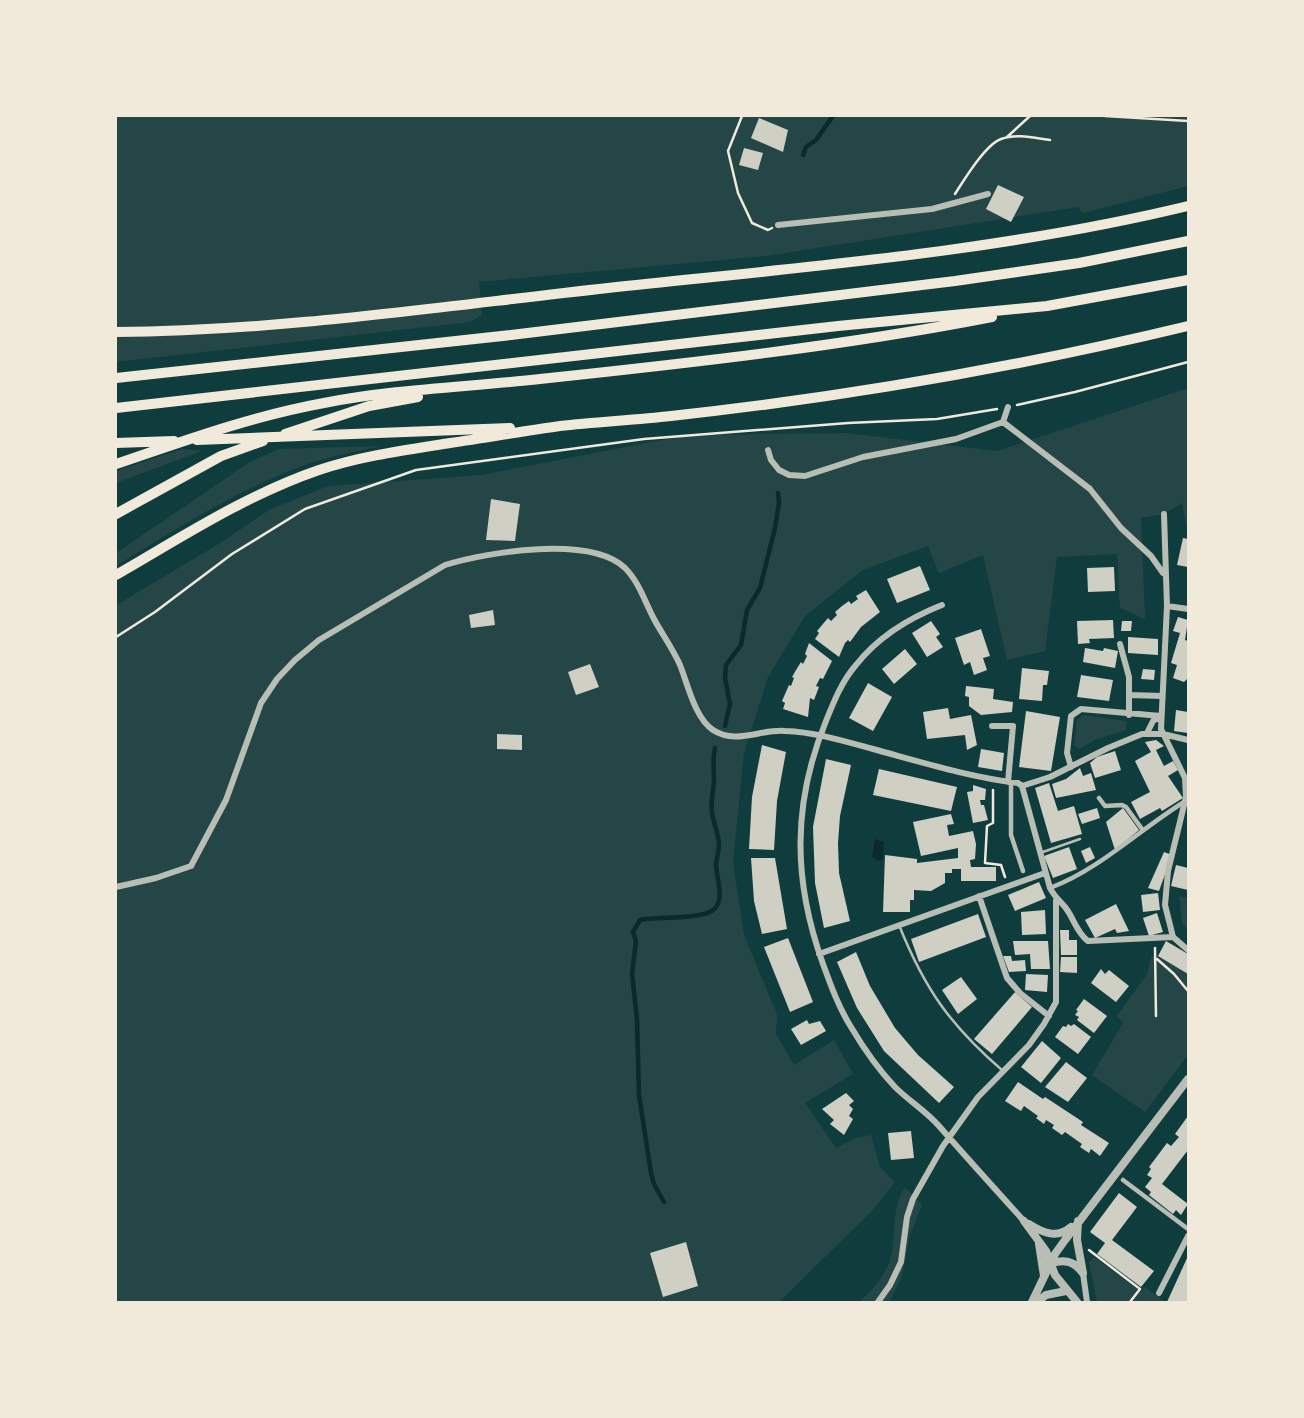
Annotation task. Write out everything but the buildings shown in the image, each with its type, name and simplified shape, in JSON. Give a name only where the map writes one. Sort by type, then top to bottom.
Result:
[{"type":"highway","points":[[116,332],[273,325],[831,264],[1004,242],[1188,206]]},
{"type":"highway","points":[[116,378],[497,337],[955,281],[1079,263],[1188,241]]},
{"type":"highway","points":[[116,464],[269,415],[325,402],[842,343],[1188,280]]},
{"type":"highway","points":[[116,408],[838,326],[1046,306]]},
{"type":"highway","points":[[116,575],[223,512],[271,489],[319,470],[400,451],[558,427],[835,396],[1017,364],[1188,326]]},
{"type":"highway","points":[[116,514],[221,456],[369,406],[496,384]]},
{"type":"highway","points":[[116,443],[558,427]]},
{"type":"street","points":[[778,225],[932,209],[988,194]]},
{"type":"street","points":[[1003,422],[1008,407]]},
{"type":"street","points":[[768,450],[771,460],[779,470],[789,475],[805,476],[863,457],[956,439],[1003,422]]},
{"type":"street","points":[[1003,422],[1090,489],[1121,528],[1161,567],[1165,579]]},
{"type":"street","points":[[1164,514],[1167,606],[1161,716],[1163,734],[1187,776],[1185,802],[1165,894],[1172,937],[1188,950]]},
{"type":"street","points":[[116,887],[175,873],[191,866],[230,791],[261,703],[277,679],[295,660],[319,640],[444,565],[467,558],[539,549],[571,550],[598,555],[623,566],[636,581],[679,664],[695,706],[710,729],[726,737],[740,738],[763,731],[820,735],[964,774],[1023,786],[1051,777],[1115,745],[1147,733],[1188,740]]},
{"type":"street","points":[[942,605],[899,626],[855,665],[840,689],[820,735],[802,800],[799,842],[807,916],[838,1002],[863,1047],[896,1088],[938,1124],[1024,1221],[1051,1263],[1055,1275],[1077,1303]]},
{"type":"street","points":[[1167,606],[1188,609]]},
{"type":"street","points":[[1120,644],[1129,677],[1129,715]]},
{"type":"street","points":[[1130,695],[1162,696]]},
{"type":"street","points":[[1071,766],[1067,753],[1071,716],[1081,709],[1161,716]]},
{"type":"street","points":[[1147,733],[1153,721],[1161,716]]},
{"type":"street","points":[[992,726],[1013,726],[1011,835],[1023,872]]},
{"type":"street","points":[[878,1303],[890,1286],[901,1262],[907,1217],[913,1199],[948,1138],[978,1097],[1029,1045],[1049,1016],[1058,995],[1056,900],[1045,873],[1023,786]]},
{"type":"street","points":[[1099,798],[1105,806],[1126,807],[1142,829]]},
{"type":"street","points":[[1050,888],[1113,855],[1142,829],[1185,802]]},
{"type":"street","points":[[819,954],[1045,873]]},
{"type":"street","points":[[979,896],[1007,978],[1020,993],[1049,1016]]},
{"type":"street","points":[[1056,900],[1064,905],[1081,936],[1088,941],[1172,937]]},
{"type":"street","points":[[1032,1303],[1055,1254],[1187,1082]]},
{"type":"street","points":[[1123,1180],[1188,1229]]},
{"type":"street","points":[[1024,1221],[1042,1232],[1056,1234],[1065,1232],[1079,1220]]},
{"type":"street","points":[[1079,1220],[1077,1240],[1087,1303]]},
{"type":"street","points":[[1159,1293],[1188,1236]]},
{"type":"street","points":[[1041,1248],[1053,1239],[1065,1240]]},
{"type":"street","points":[[1041,1248],[1045,1276]]},
{"type":"street","points":[[1051,1263],[1061,1260],[1074,1263],[1083,1273]]},
{"type":"street","points":[[1037,1303],[1046,1295],[1066,1291]]},
{"type":"lane","points":[[1040,853],[1080,839]]},
{"type":"lane","points":[[899,925],[922,978],[938,1003],[966,1037],[1003,1071]]},
{"type":"path","points":[[742,116],[728,151],[738,193],[752,223],[768,230],[778,225]]},
{"type":"path","points":[[1004,139],[1030,116]]},
{"type":"path","points":[[1105,116],[1188,121]]},
{"type":"path","points":[[947,205],[983,155],[999,139],[1025,136],[1050,140]]},
{"type":"path","points":[[116,637],[155,612],[232,554],[305,509],[416,470],[644,439],[937,418],[1008,407],[1188,362]]},
{"type":"path","points":[[993,790],[993,823],[987,826],[985,863],[1001,865],[1008,886]]},
{"type":"path","points":[[1154,938],[1156,1016]]},
{"type":"path","points":[[1155,958],[1174,974],[1188,991]]},
{"type":"path","points":[[1083,1245],[1140,1289],[1130,1303]]},
{"type":"shaded area","points":[[116,116],[1188,116],[1188,186],[1083,213],[1078,207],[766,256],[479,282],[482,315],[470,322],[116,362]]},
{"type":"shaded area","points":[[1188,388],[1188,526],[1182,503],[1164,514],[1141,518],[1145,619],[1120,608],[1117,554],[1057,557],[1045,651],[1007,660],[983,555],[939,573],[928,546],[863,570],[805,616],[768,677],[744,753],[733,863],[744,935],[777,1014],[776,1034],[794,1065],[834,1040],[853,1074],[805,1103],[836,1148],[855,1138],[871,1135],[880,1167],[895,1182],[872,1211],[779,1302],[116,1302],[116,605],[222,542],[269,510],[328,486],[481,475],[688,435],[846,433],[997,451]]},
{"type":"shaded area","points":[[381,446],[321,460],[277,476],[206,512],[116,566],[116,553],[250,462],[279,449]]},
{"type":"shaded area","points":[[182,449],[202,451],[116,483],[116,471]]},
{"type":"shaded area","points":[[1083,715],[1127,721],[1126,730],[1095,740],[1079,749],[1074,745],[1077,720]]},
{"type":"shaded area","points":[[875,839],[884,842],[883,859],[878,861],[872,857]]},
{"type":"shaded area","points":[[1179,896],[1188,898],[1188,931],[1182,922]]},
{"type":"shaded area","points":[[1158,956],[1188,974],[1188,1055],[1145,1112],[1092,1075],[1123,1023],[1117,1016],[1147,974],[1151,957]]},
{"type":"shaded area","points":[[905,1187],[922,1205],[910,1235],[901,1279],[889,1302],[859,1302],[876,1284],[889,1263],[897,1206]]},
{"type":"shaded area","points":[[1094,1257],[1141,1292],[1145,1287],[1164,1301],[1097,1302],[1089,1262]]},
{"type":"waterway","points":[[803,155],[806,147],[816,140],[833,116]]},
{"type":"waterway","points":[[725,726],[730,704],[725,678],[726,665],[741,645],[747,610],[760,588],[775,528],[778,493]]},
{"type":"waterway","points":[[664,1202],[651,1173],[639,1095],[637,1019],[632,974],[636,941],[633,932],[640,920],[689,917],[707,913],[717,906],[720,895],[716,864],[719,843],[712,808],[715,748]]}]
